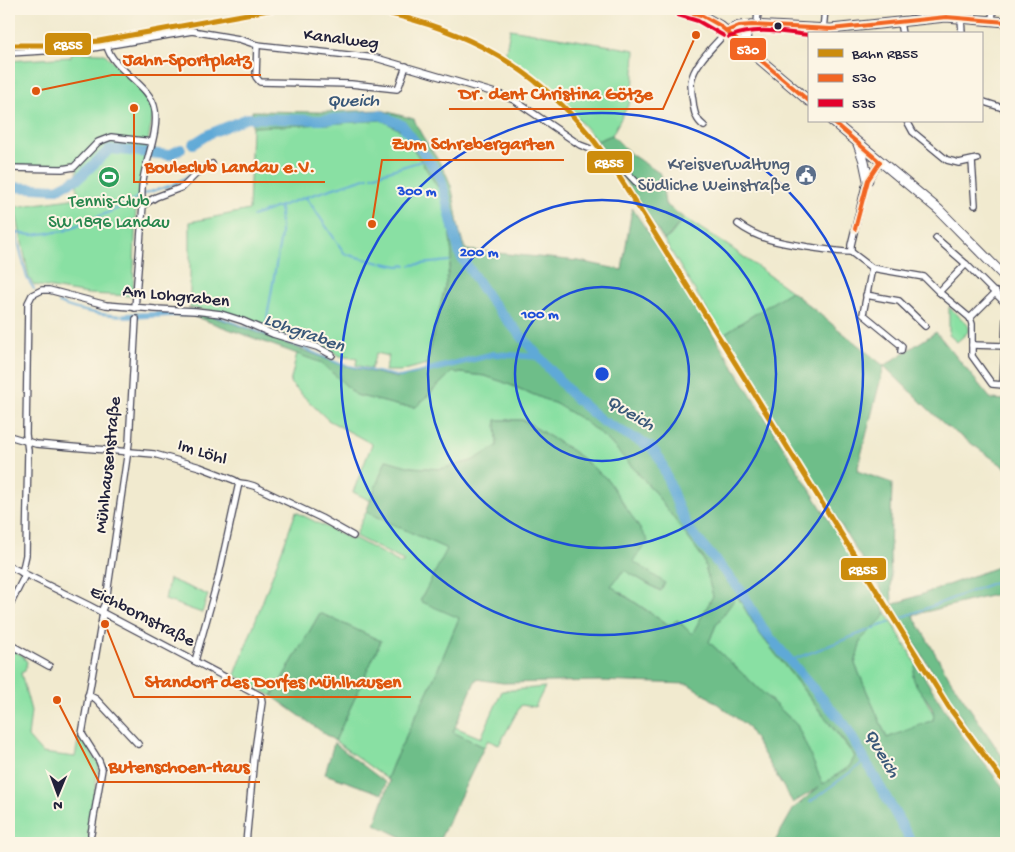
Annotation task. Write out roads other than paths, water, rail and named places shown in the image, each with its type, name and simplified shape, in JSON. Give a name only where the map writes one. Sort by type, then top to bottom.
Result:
[{"type":"street","points":[[680,9],[701,16],[727,31],[808,100]]},
{"type":"street","points":[[745,47],[746,34],[755,25],[758,9]]},
{"type":"street","points":[[823,30],[825,9]]},
{"type":"street","points":[[992,20],[993,9]]},
{"type":"street","points":[[704,126],[698,122],[694,110],[691,88],[692,78],[703,59],[727,31],[739,26],[755,25],[823,30],[922,18],[961,17],[1006,22]]},
{"type":"street","points":[[961,17],[962,32]]},
{"type":"street","points":[[900,22],[902,32]]},
{"type":"street","name":"Kanalweg","points":[[9,53],[107,46],[192,31],[239,39],[257,45],[376,58],[508,97],[580,146],[612,157],[639,185]]},
{"type":"street","points":[[257,45],[256,77],[260,82],[351,84],[397,89],[406,66]]},
{"type":"street","points":[[107,46],[112,57],[153,103],[156,115],[142,187],[141,197],[143,205],[135,308]]},
{"type":"street","points":[[982,101],[1006,109]]},
{"type":"street","points":[[833,122],[939,210],[1005,276]]},
{"type":"street","points":[[907,122],[912,132],[946,160],[959,163],[974,160],[975,205]]},
{"type":"street","points":[[9,168],[62,169],[74,167],[98,142],[111,137],[151,145]]},
{"type":"street","points":[[858,143],[868,180]]},
{"type":"street","points":[[851,252],[851,245],[868,180],[880,162]]},
{"type":"street","points":[[143,205],[156,197],[183,187],[198,172],[212,164]]},
{"type":"street","points":[[738,224],[757,236],[776,242],[836,252],[851,252],[872,268],[924,277],[970,318],[972,324],[972,356],[992,384],[1003,385],[1006,318]]},
{"type":"street","points":[[936,238],[996,292],[1006,304]]},
{"type":"street","points":[[940,292],[966,264]]},
{"type":"street","points":[[872,268],[863,314],[902,346],[900,351]]},
{"type":"street","name":"Am Lohgraben","points":[[27,442],[28,303],[32,295],[42,290],[49,290],[96,303],[135,308],[210,312],[236,318],[273,334],[317,347],[332,355]]},
{"type":"street","points":[[970,318],[996,292]]},
{"type":"street","points":[[866,295],[899,301],[925,326]]},
{"type":"street","name":"Mühlhausenstraße","points":[[90,834],[102,769],[82,734],[121,504],[127,451],[136,320]]},
{"type":"street","points":[[972,345],[1005,346]]},
{"type":"street","name":"Im Löhl","points":[[9,436],[27,442],[165,456],[259,489],[322,518],[354,536]]},
{"type":"street","points":[[9,607],[24,574],[26,555],[27,442]]},
{"type":"street","points":[[195,661],[216,588],[239,483]]},
{"type":"street","name":"Eichbornstraße","points":[[9,566],[262,696],[246,843]]},
{"type":"street","points":[[9,644],[49,666]]},
{"type":"street","points":[[88,695],[96,699],[138,744]]},
{"type":"waterway","name":"Queich","points":[[193,144],[209,134],[247,118],[320,120],[381,115],[402,125],[427,157],[441,179],[460,255],[490,300],[572,395],[602,421],[651,447],[660,459],[679,509],[689,529],[741,591],[765,632],[845,725],[912,843]]},
{"type":"waterway","name":"Queich","points":[[10,187],[57,189],[79,178],[110,149],[169,155],[181,149]]},
{"type":"waterway","points":[[372,176],[428,159]]},
{"type":"waterway","points":[[195,171],[202,163]]},
{"type":"waterway","points":[[9,230],[32,235],[64,231],[126,205],[140,195],[172,185],[192,174]]},
{"type":"waterway","points":[[306,197],[368,177]]},
{"type":"waterway","points":[[253,216],[306,197],[345,254],[380,263]]},
{"type":"waterway","points":[[265,330],[281,235],[280,206]]},
{"type":"waterway","name":"Lohgraben","points":[[16,233],[27,278],[34,289]]},
{"type":"waterway","points":[[411,265],[449,261]]},
{"type":"waterway","points":[[383,263],[399,266],[406,265]]},
{"type":"waterway","name":"Lohgraben","points":[[59,303],[75,309],[125,316]]},
{"type":"waterway","name":"Lohgraben","points":[[125,316],[194,313]]},
{"type":"waterway","name":"Lohgraben","points":[[213,315],[301,347],[340,364],[400,377],[429,370]]},
{"type":"waterway","name":"Lohgraben","points":[[429,370],[494,354],[540,357]]},
{"type":"waterway","points":[[898,619],[1006,578]]},
{"type":"waterway","points":[[789,661],[890,622]]},
{"type":"waterway","points":[[810,802],[864,762]]},
{"type":"rail line","name":"RB55","points":[[9,45],[57,45],[99,41],[274,9]]},
{"type":"rail line","name":"RB55","points":[[366,9],[427,24],[483,47],[534,80],[580,124],[607,159],[631,196],[948,706],[1006,785]]},
{"type":"place","name":"Dr. dent Christina Götze","points":[[696,35]]},
{"type":"place","name":"Jahn-Sportplatz","points":[[36,91]]},
{"type":"place","name":"Bouleclub Landau e.V.","points":[[134,108]]},
{"type":"place","name":"Kreisverwaltung Südliche Weinstraße","points":[[806,175]]},
{"type":"place","name":"Tennis-Club SW 1896 Landau","points":[[109,177]]},
{"type":"place","name":"Zum Schrebergarten","points":[[372,224]]},
{"type":"place","name":"Standort des Dorfes Mühlhausen","points":[[105,624]]},
{"type":"place","name":"Butenschoen-Haus","points":[[57,700]]}]
